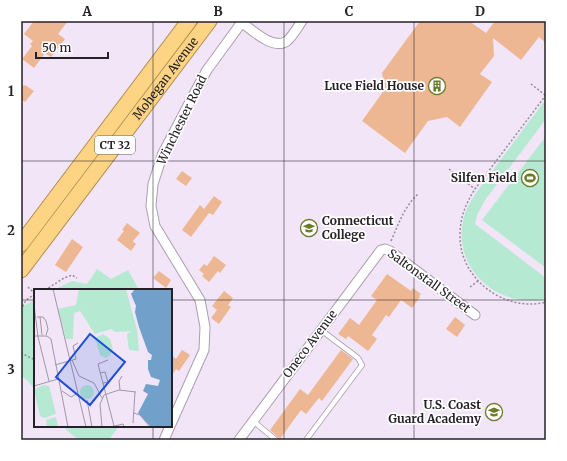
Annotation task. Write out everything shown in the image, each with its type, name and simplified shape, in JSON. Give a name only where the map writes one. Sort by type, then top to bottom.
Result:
[{"type":"highway","name":"Mohegan Avenue","points":[[21,244],[189,21]]},
{"type":"highway","name":"Mohegan Avenue","points":[[21,270],[209,21]]},
{"type":"street","points":[[241,22],[268,41],[277,44],[284,43],[289,39],[302,21]]},
{"type":"street","name":"Winchester Road","points":[[172,421],[204,350],[205,327],[200,300],[155,226],[151,206],[153,184],[163,153],[194,92],[207,70],[241,22]]},
{"type":"street","name":"Saltonstall Street","points":[[385,249],[475,315]]},
{"type":"street","name":"Oneco Avenue","points":[[239,440],[379,251],[385,249]]},
{"type":"street","name":"Winchester Road","points":[[164,440],[169,427]]},
{"type":"lane","points":[[306,440],[362,365],[358,358],[321,330]]},
{"type":"lane","points":[[253,421],[276,440]]},
{"type":"path","points":[[530,84],[546,95],[475,189],[467,202],[461,218],[460,236],[462,251],[467,264],[483,287],[496,296],[525,304],[546,302]]},
{"type":"path","points":[[449,169],[475,189]]},
{"type":"path","points":[[385,249],[405,210],[411,200],[418,193]]},
{"type":"path","points":[[47,289],[64,278],[72,275],[77,278]]},
{"type":"path","points":[[470,287],[478,281]]},
{"type":"path","points":[[28,287],[34,293]]},
{"type":"path","points":[[21,310],[26,300],[34,295]]},
{"type":"path","points":[[21,353],[34,359]]},
{"type":"green space","points":[[546,99],[546,119],[485,200],[477,215],[475,224],[546,278],[546,299],[529,301],[512,298],[496,292],[483,282],[472,270],[465,255],[462,239],[463,221],[468,207],[476,193]]},
{"type":"green space","name":"Silfen Field","points":[[546,136],[546,268],[482,220]]},
{"type":"green space","points":[[97,269],[111,279],[128,270],[138,289],[55,289],[72,281],[87,284]]},
{"type":"green space","points":[[34,300],[34,389],[21,375],[21,306]]},
{"type":"green space","points":[[64,427],[118,427],[109,440],[83,440],[69,432]]},
{"type":"building","points":[[34,21],[68,21],[58,34],[65,39],[51,57],[45,53],[34,68],[22,59],[32,46],[30,44],[33,41],[24,34]]},
{"type":"building","name":"Luce Field House","points":[[420,21],[469,21],[486,33],[495,21],[546,21],[546,43],[539,37],[521,60],[493,38],[494,56],[480,74],[492,82],[460,127],[447,117],[428,121],[405,153],[362,121],[385,89],[382,73]]},
{"type":"building","points":[[21,84],[34,91],[25,102],[21,99]]},
{"type":"building","points":[[182,171],[192,178],[186,186],[176,179]]},
{"type":"building","points":[[214,196],[222,202],[213,215],[209,213],[191,237],[182,230],[200,205],[204,209]]},
{"type":"building","points":[[127,223],[140,233],[133,241],[136,244],[131,251],[117,240],[124,231],[122,230]]},
{"type":"building","points":[[72,239],[83,247],[66,272],[55,265]]},
{"type":"building","points":[[214,256],[226,265],[220,273],[218,271],[209,282],[202,276],[204,274],[199,270],[204,264],[207,266]]},
{"type":"building","points":[[159,271],[171,280],[166,288],[153,278]]},
{"type":"building","points":[[387,274],[411,291],[413,288],[421,294],[412,308],[401,300],[389,317],[386,315],[372,335],[377,339],[368,351],[348,336],[346,339],[338,334],[350,318],[359,325],[377,300],[371,296]]},
{"type":"building","points":[[224,291],[233,298],[228,305],[231,307],[219,324],[211,318],[217,310],[212,306]]},
{"type":"building","points":[[455,317],[465,325],[457,337],[446,329]]},
{"type":"building","points":[[182,350],[190,355],[179,371],[176,369],[172,375],[172,356],[176,359]]},
{"type":"building","points":[[341,350],[353,359],[322,401],[319,398],[306,414],[301,410],[280,439],[270,430],[300,389],[308,395]]},
{"type":"place","name":"Luce Field House","points":[[437,86]]},
{"type":"place","name":"Silfen Field","points":[[530,178]]},
{"type":"place","name":"Connecticut College","points":[[309,228]]},
{"type":"place","name":"U.S. Coast Guard Academy","points":[[494,412]]}]
